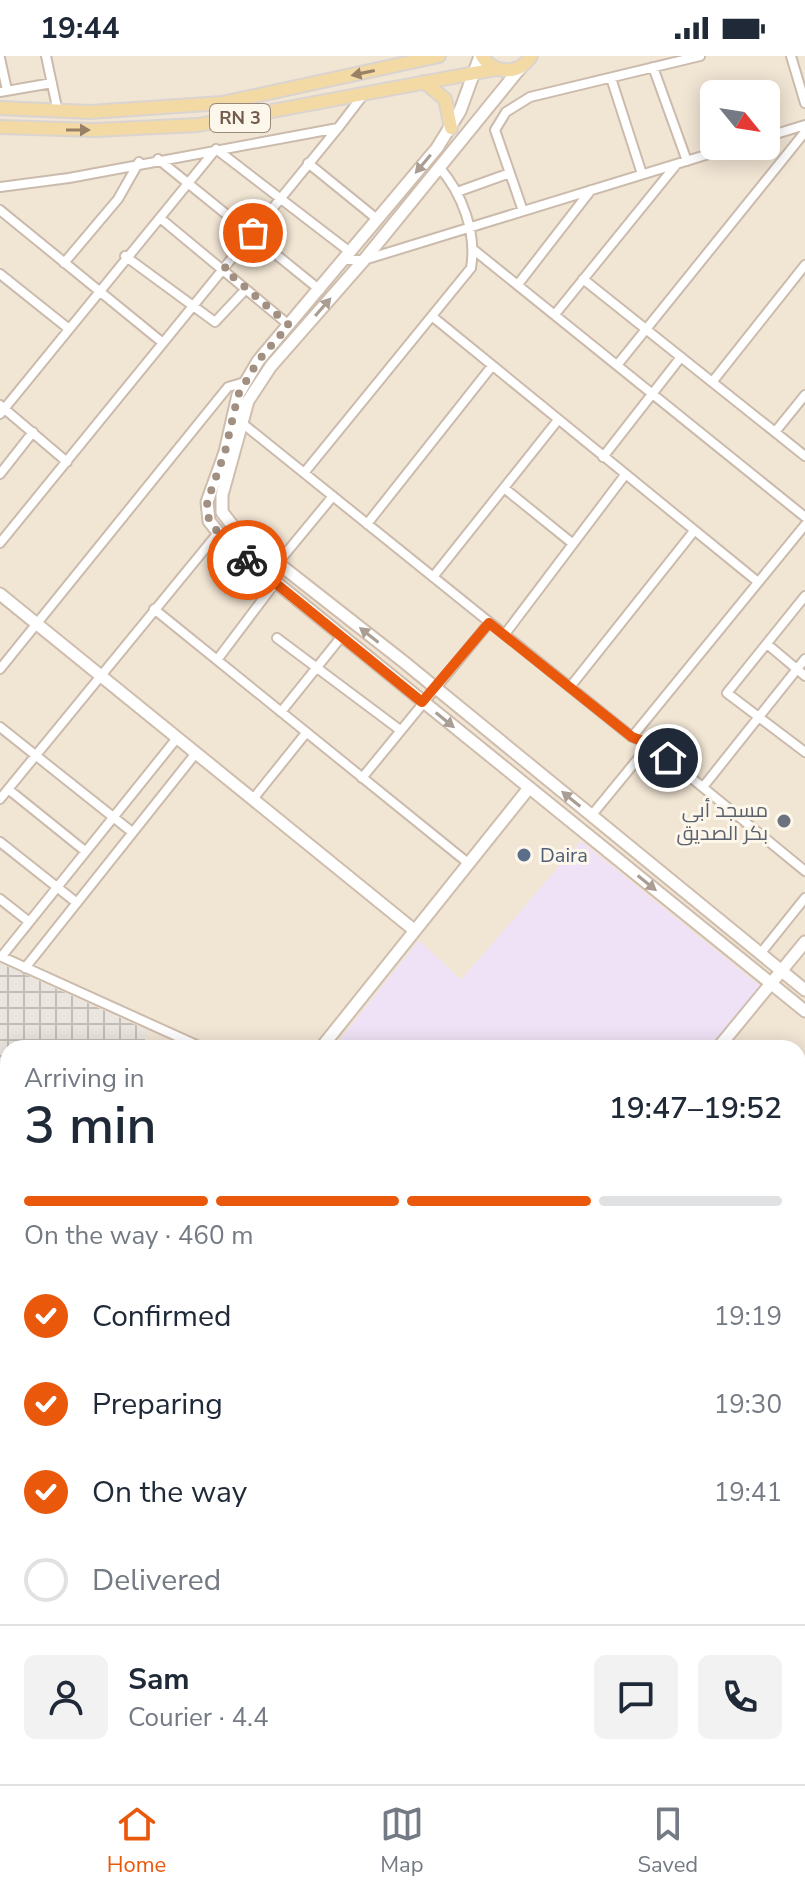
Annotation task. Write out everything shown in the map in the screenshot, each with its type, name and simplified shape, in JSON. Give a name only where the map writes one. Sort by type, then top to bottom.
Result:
[{"type":"main road","name":"RN 3","points":[[0,108],[58,112],[222,103],[439,56]]},
{"type":"main road","points":[[544,56],[496,69],[481,56],[451,128],[246,382],[238,395],[225,452],[207,502],[209,521],[218,533],[271,579],[805,1011]]},
{"type":"main road","points":[[527,61],[364,260],[271,366],[248,401],[222,495],[222,512],[236,530],[437,689],[805,990]]},
{"type":"main road","name":"RN 3","points":[[0,127],[95,130],[198,125],[496,69]]},
{"type":"main road","points":[[424,82],[445,99],[451,128]]},
{"type":"main road","points":[[0,594],[414,930]]},
{"type":"main road","points":[[327,1040],[529,788]]},
{"type":"main road","points":[[724,1040],[805,942]]},
{"type":"street","points":[[46,56],[58,112]]},
{"type":"street","points":[[523,211],[495,130],[506,112],[530,97],[700,56]]},
{"type":"street","points":[[791,56],[805,103]]},
{"type":"street","points":[[0,58],[4,91],[52,83]]},
{"type":"street","points":[[653,67],[682,162]]},
{"type":"street","points":[[611,78],[642,174]]},
{"type":"street","points":[[2,536],[67,462],[364,94]]},
{"type":"street","points":[[780,133],[805,125]]},
{"type":"street","points":[[0,187],[69,178],[139,162],[338,128]]},
{"type":"street","points":[[618,364],[805,132]]},
{"type":"street","points":[[216,149],[281,197],[346,256],[364,260],[700,157]]},
{"type":"street","points":[[67,462],[2,409],[216,149]]},
{"type":"street","points":[[158,159],[320,290]]},
{"type":"street","points":[[64,263],[118,199],[139,162]]},
{"type":"street","points":[[556,313],[682,162]]},
{"type":"street","points":[[308,163],[377,219]]},
{"type":"street","points":[[304,473],[471,268],[474,250],[469,228],[457,192],[439,167]]},
{"type":"street","points":[[457,192],[510,173]]},
{"type":"street","points":[[519,283],[591,190]]},
{"type":"street","points":[[0,210],[163,343]]},
{"type":"street","points":[[160,218],[289,325]]},
{"type":"street","points":[[474,250],[519,283],[805,517]]},
{"type":"street","points":[[125,256],[218,322],[246,289]]},
{"type":"street","points":[[713,381],[805,265]]},
{"type":"street","points":[[0,274],[69,329]]},
{"type":"street","points":[[583,279],[805,456]]},
{"type":"street","points":[[433,317],[758,582]]},
{"type":"street","points":[[603,457],[681,357]]},
{"type":"street","points":[[367,524],[492,366]]},
{"type":"street","points":[[0,669],[228,387],[246,382]]},
{"type":"street","points":[[775,432],[805,395]]},
{"type":"street","points":[[433,577],[558,420]]},
{"type":"street","points":[[242,423],[632,737],[650,744],[805,871]]},
{"type":"street","points":[[0,474],[33,432]]},
{"type":"street","points":[[505,634],[625,475]]},
{"type":"street","points":[[504,488],[572,543]]},
{"type":"street","points":[[217,660],[271,579],[277,563],[333,496]]},
{"type":"street","points":[[632,737],[805,525]]},
{"type":"street","points":[[570,687],[694,531]]},
{"type":"street","points":[[0,799],[99,674],[218,533]]},
{"type":"street","points":[[804,599],[727,693],[805,752]]},
{"type":"street","points":[[154,609],[468,863]]},
{"type":"street","points":[[362,778],[489,623]]},
{"type":"street","points":[[281,712],[342,636]]},
{"type":"street","points":[[277,638],[400,730]]},
{"type":"street","points":[[767,644],[805,676]]},
{"type":"street","points":[[703,787],[805,659]]},
{"type":"street","points":[[0,727],[132,832]]},
{"type":"street","points":[[253,799],[306,733]]},
{"type":"street","points":[[177,738],[1,956],[185,1040]]},
{"type":"street","points":[[591,816],[650,744]]},
{"type":"street","points":[[25,968],[196,753]]},
{"type":"street","points":[[8,789],[85,851]]},
{"type":"street","points":[[0,842],[77,903]]},
{"type":"street","points":[[760,954],[805,898]]},
{"type":"street","points":[[0,899],[28,921]]},
{"type":"shaded area","points":[[0,56],[805,56],[805,1040],[0,1040]]},
{"type":"shaded area","points":[[581,841],[760,986],[717,1040],[339,1040],[419,940],[461,980]]},
{"type":"shaded area","points":[[0,963],[149,1031],[145,1040],[0,1040]]},
{"type":"way so far","points":[[247,560],[225,541],[209,521],[207,502],[225,452],[238,395],[258,361],[289,325],[224,269],[253,233]]},
{"type":"place","name":"مسجد أبي بكر الصديق","points":[[784,821]]},
{"type":"place","name":"Daira","points":[[524,855]]},
{"type":"route","points":[[247,560],[422,702],[437,689],[489,623],[632,737],[650,744],[668,758]]}]
